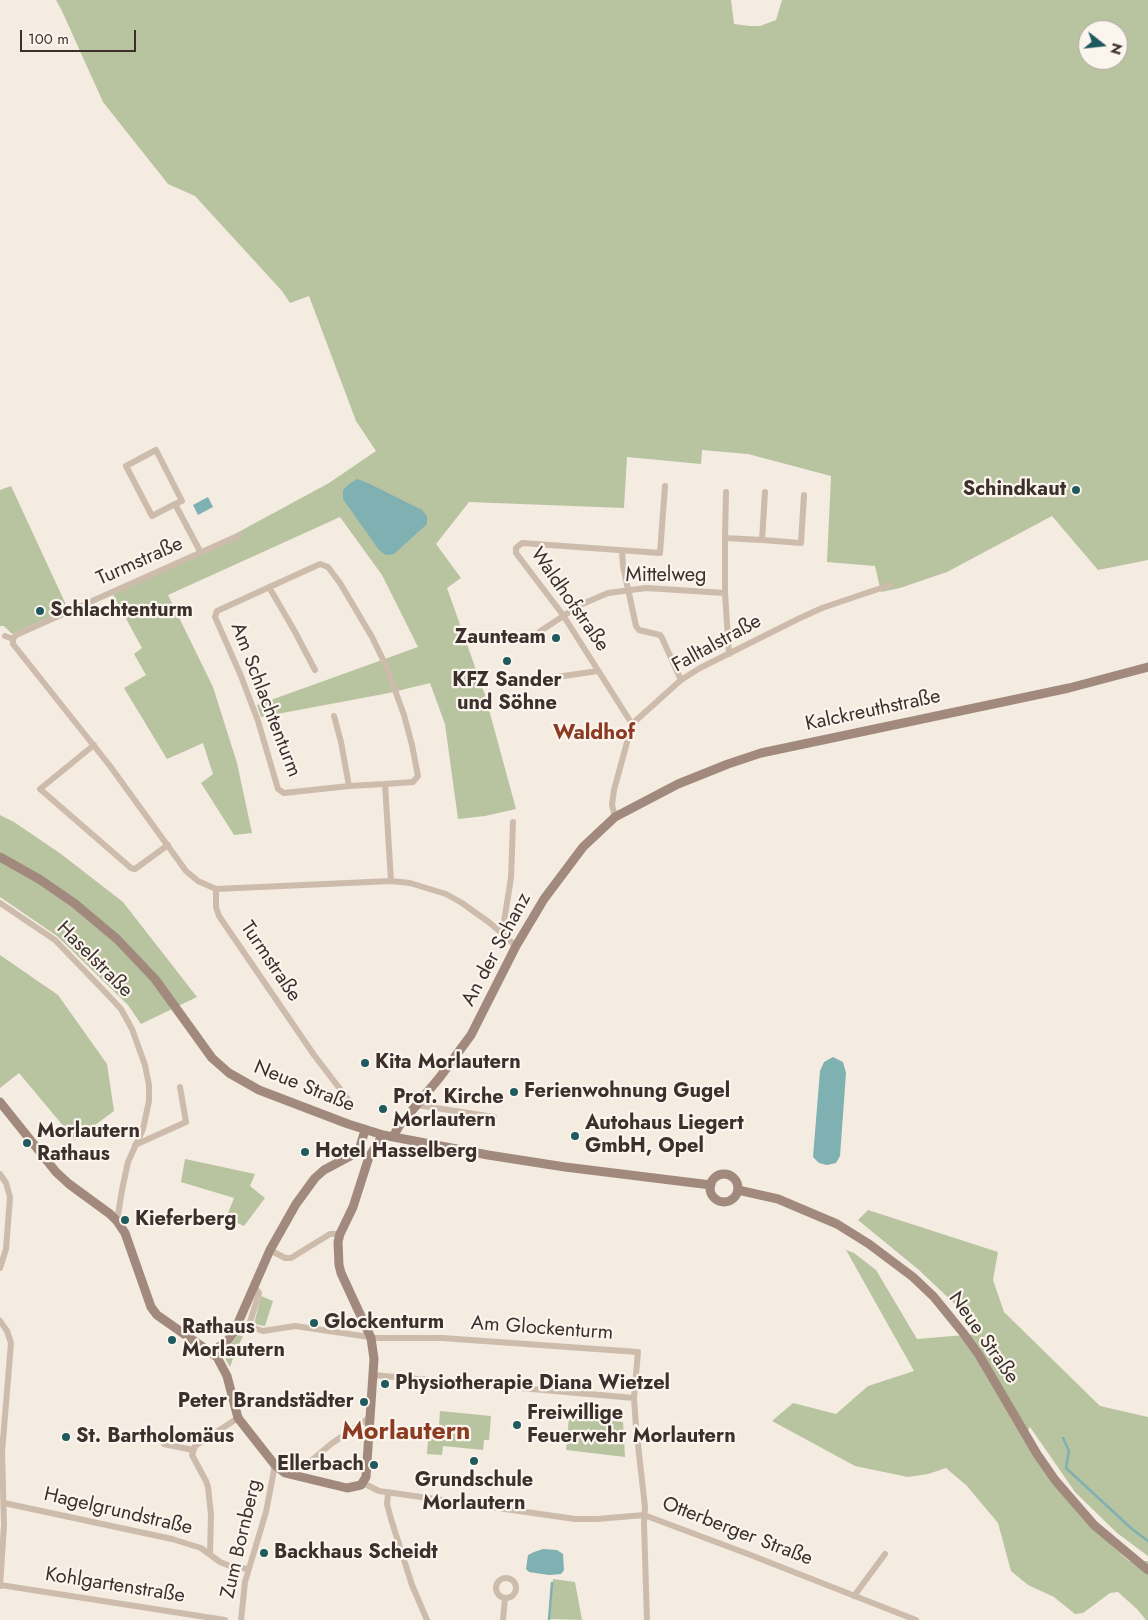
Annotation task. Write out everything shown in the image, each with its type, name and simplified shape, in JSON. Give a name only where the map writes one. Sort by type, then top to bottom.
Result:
[{"type":"street","points":[[156,450],[182,501],[176,504],[152,516],[126,466],[156,450]]},
{"type":"street","points":[[665,486],[660,553],[622,551],[623,566],[636,626],[639,630],[660,635],[681,680]]},
{"type":"street","points":[[726,492],[725,593],[729,654]]},
{"type":"street","points":[[762,540],[765,492]]},
{"type":"street","points":[[725,538],[801,543],[804,494]]},
{"type":"street","points":[[176,504],[201,553]]},
{"type":"street","name":"Turmstraße","points":[[13,639],[16,635],[240,535]]},
{"type":"street","name":"Waldhofstraße","points":[[622,551],[522,543],[516,548],[516,553],[563,615],[632,724]]},
{"type":"street","name":"Am Schlachtenturm","points":[[320,564],[328,567],[356,609],[387,668],[408,730],[418,776],[413,782],[385,784],[284,793],[278,789],[258,721],[215,617],[217,610],[320,564]]},
{"type":"street","name":"Falltalstraße","points":[[632,724],[681,680],[729,654],[822,608],[890,586]]},
{"type":"street","points":[[268,587],[315,670]]},
{"type":"street","name":"Mittelweg","points":[[530,638],[580,605],[608,593],[646,588],[725,593]]},
{"type":"street","points":[[4,636],[13,639],[13,644],[132,794],[186,871],[198,880],[216,889],[391,881],[410,884],[446,894],[478,913],[516,946]]},
{"type":"street","name":"Kalckreuthstraße","points":[[614,817],[678,784],[761,753],[1069,688],[1148,667]]},
{"type":"street","name":"Waldhofstraße","points":[[522,682],[598,671]]},
{"type":"street","points":[[334,716],[349,786]]},
{"type":"street","points":[[614,817],[612,805],[614,790],[632,724]]},
{"type":"street","points":[[94,745],[40,789],[131,868],[135,869],[168,845]]},
{"type":"street","points":[[385,784],[391,881]]},
{"type":"street","name":"An der Schanz","points":[[393,1137],[399,1126],[455,1059],[472,1035],[516,946],[544,899],[588,840],[614,817]]},
{"type":"street","points":[[502,934],[511,878],[513,822]]},
{"type":"street","name":"Neue Straße","points":[[0,857],[39,878],[74,903],[117,939],[155,979],[212,1058],[229,1073],[259,1090],[383,1135],[565,1167],[711,1186]]},
{"type":"street","name":"Turmstraße","points":[[216,889],[216,907],[219,916],[314,1055],[350,1102]]},
{"type":"street","name":"Haselstraße","points":[[0,903],[55,940],[108,995],[132,1029],[149,1085],[147,1113],[128,1162],[117,1221]]},
{"type":"street","points":[[135,1145],[186,1122],[180,1087]]},
{"type":"street","points":[[0,1102],[56,1172],[117,1221],[125,1233],[151,1307],[157,1315],[212,1352],[222,1363],[238,1418],[275,1465],[285,1473],[352,1488],[364,1483],[374,1359],[371,1338],[341,1273],[338,1251],[340,1234],[353,1207],[369,1157],[383,1135]]},
{"type":"street","points":[[417,1105],[494,1118]]},
{"type":"street","points":[[212,1352],[228,1340],[234,1332],[270,1250],[296,1204],[315,1178],[324,1170],[352,1157],[357,1151],[365,1130]]},
{"type":"street","points":[[357,1151],[369,1157]]},
{"type":"street","points":[[0,1174],[6,1183],[10,1197],[6,1249],[0,1268]]},
{"type":"street","points":[[727,1174],[735,1179],[738,1190],[734,1198],[726,1202],[714,1197],[711,1186],[716,1177],[727,1174]]},
{"type":"street","name":"Neue Straße","points":[[738,1190],[778,1199],[837,1224],[869,1244],[914,1277],[934,1297],[979,1355],[1037,1454],[1055,1480],[1094,1525],[1148,1570]]},
{"type":"street","points":[[270,1250],[285,1258],[291,1258],[330,1234],[340,1234]]},
{"type":"street","name":"Am Glockenturm","points":[[254,1286],[259,1293],[250,1322],[253,1329],[268,1331],[295,1326],[371,1338],[442,1338],[638,1352],[634,1398]]},
{"type":"street","points":[[0,1321],[7,1331],[11,1343],[1,1452],[4,1503],[0,1585]]},
{"type":"street","points":[[373,1374],[634,1398],[645,1507],[647,1620]]},
{"type":"street","points":[[210,1553],[211,1515],[208,1487],[193,1460],[193,1450],[196,1446],[238,1418]]},
{"type":"street","points":[[305,1466],[331,1444],[369,1418]]},
{"type":"street","points":[[164,1444],[193,1450]]},
{"type":"street","name":"Zum Bornberg","points":[[241,1620],[245,1582],[266,1512],[275,1465]]},
{"type":"street","name":"Otterberger Straße","points":[[364,1483],[373,1489],[388,1493],[575,1519],[644,1515],[916,1620]]},
{"type":"street","points":[[388,1493],[390,1519],[412,1585],[427,1620]]},
{"type":"street","name":"Hagelgrundstraße","points":[[4,1503],[172,1539],[201,1548],[220,1562],[230,1566],[248,1569]]},
{"type":"street","points":[[854,1596],[885,1554]]},
{"type":"street","name":"Kohlgartenstraße","points":[[0,1585],[225,1620]]},
{"type":"street","points":[[503,1620],[505,1598]]},
{"type":"green space","points":[[56,0],[731,0],[734,24],[760,26],[776,20],[782,0],[1148,0],[1148,560],[1098,570],[1052,516],[947,572],[900,588],[881,592],[875,566],[827,562],[831,476],[748,454],[702,450],[701,464],[627,457],[624,508],[469,502],[436,544],[461,578],[447,588],[485,695],[516,809],[485,816],[458,819],[445,724],[430,683],[389,693],[261,717],[257,705],[418,647],[382,575],[340,517],[168,595],[213,687],[237,763],[252,833],[234,835],[201,783],[213,774],[203,743],[167,759],[124,688],[146,675],[134,654],[142,648],[111,591],[233,535],[329,483],[376,451],[356,421],[309,296],[290,303],[282,291],[195,196],[168,184],[103,102]]},
{"type":"green space","points":[[11,486],[68,609],[12,634],[4,626],[0,626],[0,490]]},
{"type":"green space","points":[[0,815],[14,822],[61,854],[123,902],[197,997],[141,1024],[128,1005],[57,936],[0,897]]},
{"type":"green space","points":[[0,955],[58,995],[107,1064],[114,1111],[75,1140],[19,1073],[0,1088]]},
{"type":"green space","points":[[185,1159],[255,1174],[250,1186],[265,1198],[244,1226],[226,1218],[234,1198],[181,1182]]},
{"type":"green space","points":[[868,1210],[998,1252],[993,1280],[1004,1312],[1100,1406],[1148,1417],[1148,1556],[1117,1533],[1075,1492],[1030,1427],[1023,1438],[1083,1519],[1129,1561],[1148,1561],[1148,1620],[1118,1592],[1110,1593],[1083,1613],[1075,1614],[1054,1597],[1028,1585],[1011,1571],[998,1523],[967,1486],[946,1468],[928,1474],[908,1477],[855,1466],[772,1421],[793,1403],[836,1414],[868,1386],[914,1371],[846,1250],[854,1253],[876,1270],[917,1339],[977,1334],[958,1307],[919,1270],[858,1220]]},
{"type":"green space","points":[[261,1296],[273,1301],[265,1326],[254,1324]]},
{"type":"green space","points":[[238,1335],[243,1336],[230,1367],[226,1360],[228,1348]]},
{"type":"green space","points":[[440,1411],[491,1416],[489,1440],[484,1440],[483,1450],[443,1446],[442,1455],[427,1454],[428,1439],[438,1439]]},
{"type":"green space","points":[[569,1416],[623,1422],[625,1457],[566,1450]]},
{"type":"green space","points":[[553,1579],[575,1582],[582,1620],[550,1619]]},
{"type":"water","points":[[357,479],[422,510],[427,516],[427,524],[394,554],[386,555],[379,550],[343,499],[343,490]]},
{"type":"water","points":[[208,497],[213,507],[198,515],[193,505]]},
{"type":"water","points":[[833,1057],[843,1062],[846,1073],[840,1156],[836,1163],[827,1165],[819,1163],[813,1157],[820,1071],[824,1062]]},
{"type":"water","points":[[543,1549],[557,1550],[563,1554],[564,1570],[561,1574],[549,1575],[529,1572],[526,1569],[528,1555]]},
{"type":"waterway","points":[[1063,1438],[1069,1451],[1066,1468],[1132,1529],[1148,1541]]},
{"type":"waterway","points":[[549,1620],[552,1583]]},
{"type":"place","name":"Schindkaut","points":[[1076,490]]},
{"type":"place","name":"Schlachtenturm","points":[[40,611]]},
{"type":"place","name":"Zaunteam","points":[[556,638]]},
{"type":"place","name":"KFZ Sander und Söhne","points":[[507,661]]},
{"type":"place","name":"Kita Morlautern","points":[[365,1063]]},
{"type":"place","name":"Ferienwohnung Gugel","points":[[514,1092]]},
{"type":"place","name":"Prot. Kirche Morlautern","points":[[383,1109]]},
{"type":"place","name":"Autohaus Liegert GmbH, Opel","points":[[575,1136]]},
{"type":"place","name":"Morlautern Rathaus","points":[[27,1143]]},
{"type":"place","name":"Hotel Hasselberg","points":[[305,1152]]},
{"type":"place","name":"Kieferberg","points":[[125,1220]]},
{"type":"place","name":"Glockenturm","points":[[314,1323]]},
{"type":"place","name":"Rathaus Morlautern","points":[[172,1340]]},
{"type":"place","name":"Physiotherapie Diana Wietzel","points":[[385,1384]]},
{"type":"place","name":"Peter Brandstädter","points":[[364,1402]]},
{"type":"place","name":"Freiwillige Feuerwehr Morlautern","points":[[517,1425]]},
{"type":"place","name":"St. Bartholomäus","points":[[66,1437]]},
{"type":"place","name":"Grundschule Morlautern","points":[[474,1461]]},
{"type":"place","name":"Ellerbach","points":[[374,1465]]},
{"type":"place","name":"Backhaus Scheidt","points":[[264,1553]]},
{"type":"district","name":"Waldhof","points":[[594,734]]},
{"type":"district","name":"Morlautern","points":[[406,1433]]}]
